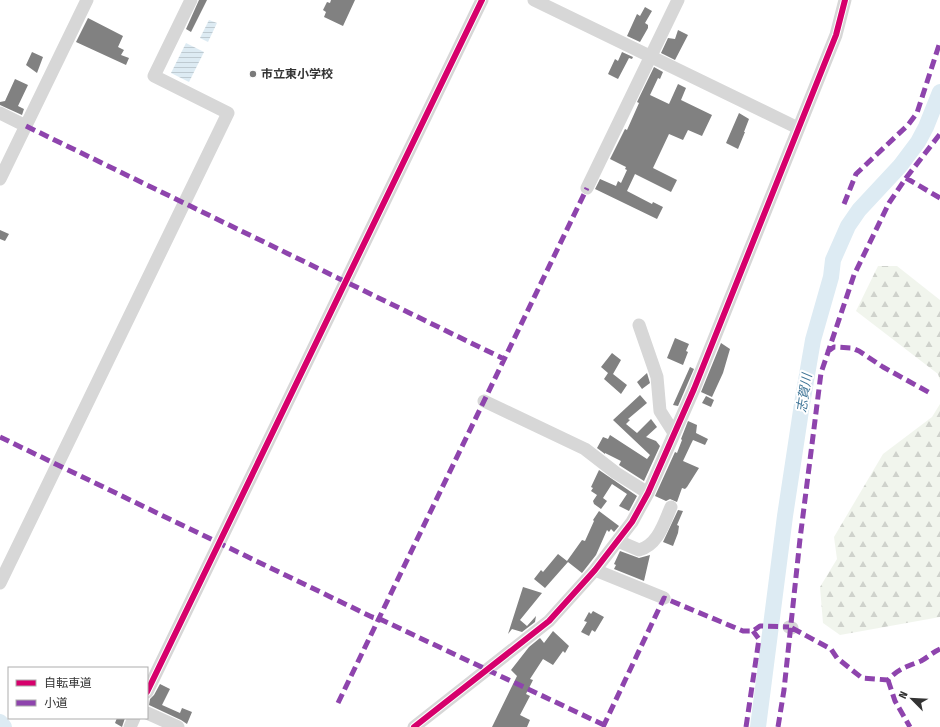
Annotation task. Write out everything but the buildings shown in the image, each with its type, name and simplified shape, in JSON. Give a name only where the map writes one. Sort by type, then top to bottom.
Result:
[{"type":"street","points":[[0,179],[87,0]]},
{"type":"street","points":[[0,583],[228,113],[154,76],[191,0]]},
{"type":"street","points":[[148,690],[482,0]]},
{"type":"street","points":[[534,0],[798,128]]},
{"type":"street","points":[[587,188],[678,0]]},
{"type":"street","points":[[414,727],[549,621],[595,570],[632,522],[648,493],[674,434],[836,35],[844,0]]},
{"type":"street","points":[[0,113],[26,126]]},
{"type":"street","points":[[639,325],[657,377],[660,411],[674,434]]},
{"type":"street","points":[[484,401],[584,449],[616,473],[648,493]]},
{"type":"street","points":[[618,541],[639,550],[651,544],[660,533],[671,507]]},
{"type":"street","points":[[595,570],[664,598]]},
{"type":"street","points":[[148,712],[178,727]]},
{"type":"green space","points":[[878,266],[897,266],[940,300],[940,380],[938,374],[856,311]]},
{"type":"green space","points":[[940,404],[940,617],[840,635],[823,623],[820,587],[837,559],[834,537],[883,454],[932,417]]},
{"type":"shaded area","points":[[209,20],[217,23],[208,42],[200,38]]},
{"type":"shaded area","points":[[186,43],[204,52],[189,82],[171,73]]},
{"type":"waterway","name":"志賀川","points":[[758,727],[785,516],[802,404],[813,340],[831,277],[833,260],[848,226],[859,210],[900,166],[918,142],[926,127],[940,92]]},
{"type":"waterway","points":[[0,722],[4,727]]},
{"type":"marked path","points":[[844,204],[856,174],[908,125],[917,113],[940,42]]},
{"type":"marked path","points":[[26,126],[504,359]]},
{"type":"marked path","points":[[906,178],[940,134]]},
{"type":"marked path","points":[[778,727],[784,690],[800,539],[821,373],[854,275],[889,203],[906,178],[940,198]]},
{"type":"marked path","points":[[338,703],[587,188]]},
{"type":"marked path","points":[[827,352],[834,347],[852,348],[930,393]]},
{"type":"marked path","points":[[0,437],[372,617],[382,620],[604,725]]},
{"type":"marked path","points":[[603,727],[664,598],[743,631],[753,631],[760,626],[789,627]]},
{"type":"marked path","points":[[792,628],[831,649],[837,658],[862,678],[888,680],[899,670],[921,661],[940,649]]},
{"type":"marked path","points":[[746,727],[759,639],[753,631]]},
{"type":"marked path","points":[[888,680],[895,701],[910,727]]},
{"type":"cycle path","points":[[148,690],[482,0]]},
{"type":"cycle path","points":[[414,727],[549,621],[595,570],[632,522],[648,493],[694,389],[836,35],[845,0]]},
{"type":"place","name":"市立東小学校","points":[[253,74]]}]
